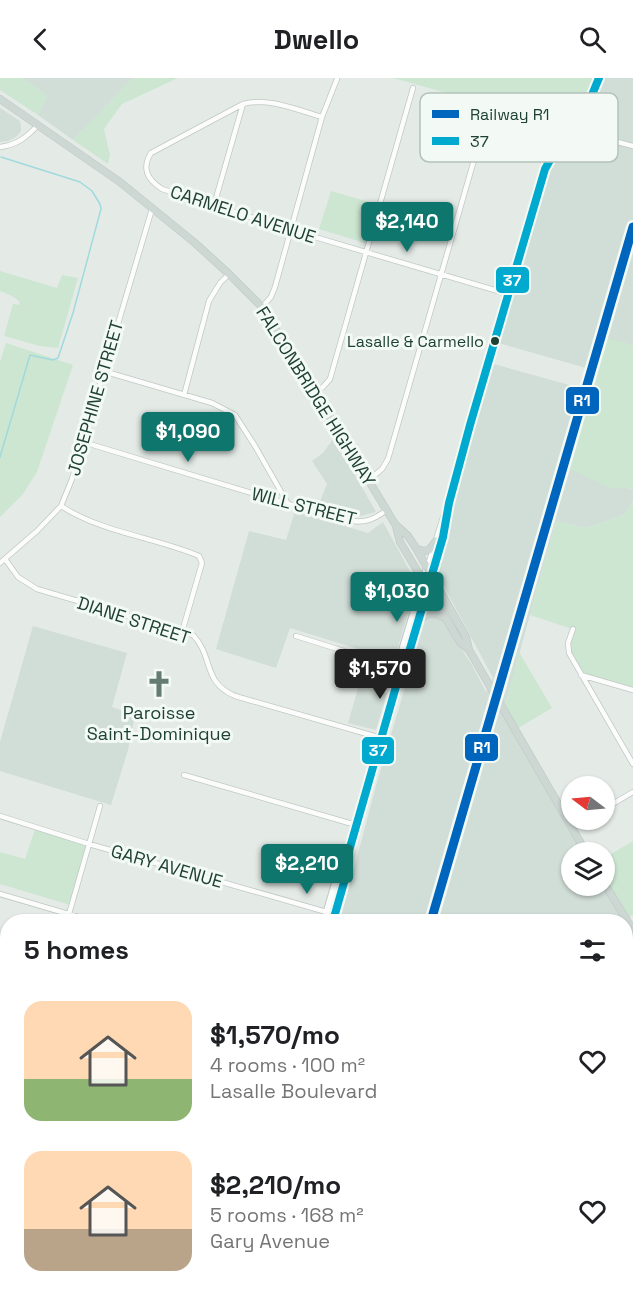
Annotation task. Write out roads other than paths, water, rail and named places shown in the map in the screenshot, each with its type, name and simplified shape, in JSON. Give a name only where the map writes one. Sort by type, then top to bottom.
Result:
[{"type":"main road","name":"FALCONBRIDGE HIGHWAY","points":[[0,99],[120,182],[195,243],[261,307],[387,510],[395,524],[400,542],[459,642],[469,650]]},
{"type":"main road","name":"FALCONBRIDGE HIGHWAY","points":[[395,524],[408,536],[416,548],[466,637],[469,650],[561,810]]},
{"type":"main road","points":[[416,548],[422,551],[429,550],[436,541]]},
{"type":"main road","points":[[401,669],[400,657],[427,568]]},
{"type":"main road","points":[[335,914],[345,879],[343,872],[356,825],[401,669],[407,659],[431,577]]},
{"type":"main road","points":[[417,624],[428,614],[436,613],[445,618]]},
{"type":"main road","points":[[326,912],[337,876],[343,872]]},
{"type":"main road","points":[[612,896],[623,914]]},
{"type":"street","points":[[593,93],[599,78]]},
{"type":"street","points":[[261,307],[271,297],[275,287],[322,117],[337,79]]},
{"type":"street","points":[[315,392],[330,379],[413,88]]},
{"type":"street","points":[[214,205],[243,104],[254,101],[267,102],[322,117]]},
{"type":"street","name":"CARMELO AVENUE","points":[[243,104],[151,153],[146,166],[153,183],[162,189],[291,230],[508,294]]},
{"type":"street","points":[[0,147],[23,140],[38,125]]},
{"type":"street","points":[[618,142],[633,146]]},
{"type":"street","points":[[369,480],[382,469],[388,459],[473,162]]},
{"type":"street","points":[[431,577],[443,537],[449,503],[544,169],[548,162]]},
{"type":"street","name":"JOSEPHINE STREET","points":[[0,563],[37,531],[61,506],[72,479],[152,208]]},
{"type":"street","points":[[184,394],[209,301],[220,283],[229,274]]},
{"type":"street","points":[[103,371],[212,403],[235,415],[288,504]]},
{"type":"street","name":"WILL STREET","points":[[82,442],[351,521],[361,522],[372,519],[387,510]]},
{"type":"street","points":[[427,568],[449,503]]},
{"type":"street","points":[[61,506],[94,524],[199,556],[202,563],[182,632]]},
{"type":"street","name":"DIANE STREET","points":[[5,559],[18,578],[37,589],[193,635],[204,652],[211,674],[224,692],[381,738]]},
{"type":"street","points":[[573,629],[568,643],[568,653],[633,764]]},
{"type":"street","points":[[296,636],[401,669]]},
{"type":"street","points":[[580,674],[633,690]]},
{"type":"street","points":[[184,775],[356,825]]},
{"type":"street","points":[[615,803],[633,792]]},
{"type":"street","points":[[0,894],[69,914],[100,806]]},
{"type":"street","name":"GARY AVENUE","points":[[0,816],[329,914]]},
{"type":"waterway","points":[[0,457],[30,355],[53,360],[58,358],[73,313],[101,209],[92,191],[80,182],[1,157]]},
{"type":"rail line","name":"R1","points":[[433,914],[633,227]]},
{"type":"place","name":"Lasalle & Carmello","points":[[495,341]]},
{"type":"place","name":"Paroisse Saint-Dominique","points":[[159,684]]}]
